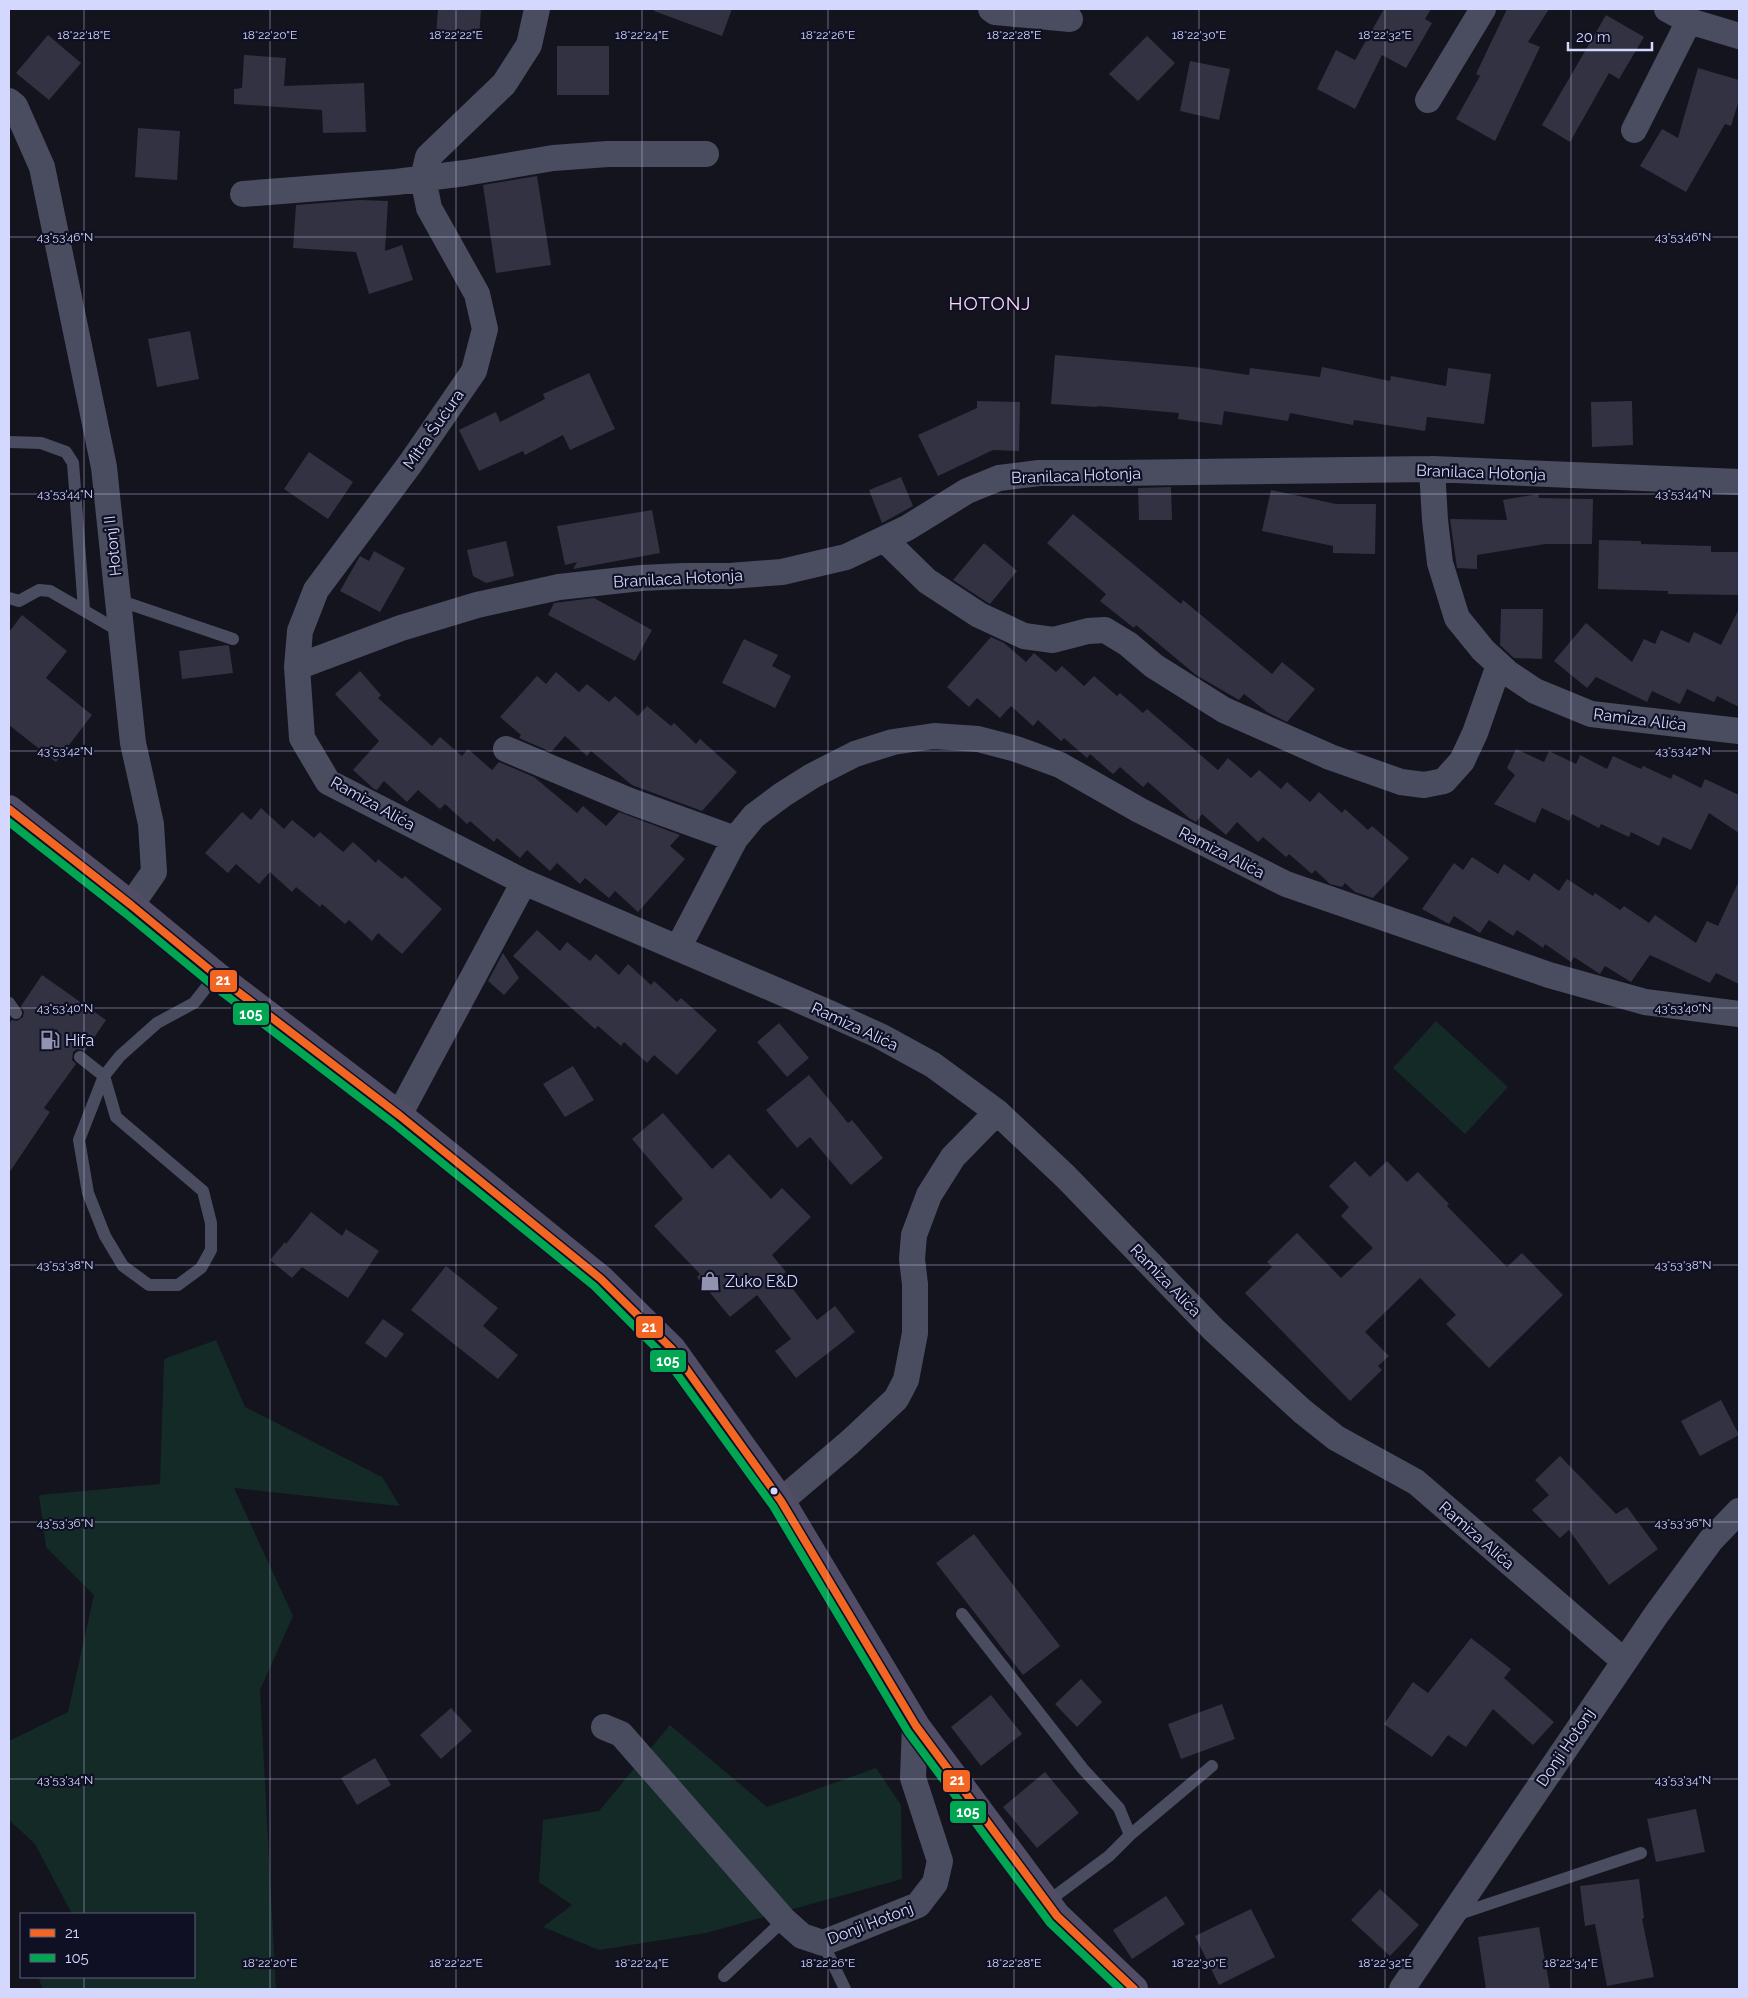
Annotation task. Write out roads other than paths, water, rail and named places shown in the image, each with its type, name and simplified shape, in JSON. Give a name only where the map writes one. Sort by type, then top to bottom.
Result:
[{"type":"main road","points":[[9,809],[131,905],[216,976],[399,1115],[601,1279],[672,1349],[781,1501],[916,1724],[1057,1916],[1134,1989]]},
{"type":"street","points":[[423,178],[428,158],[504,84],[529,46],[538,9]]},
{"type":"street","points":[[991,9],[995,12],[1070,19]]},
{"type":"street","points":[[1428,100],[1482,9]]},
{"type":"street","points":[[1634,130],[1678,15],[1739,36]]},
{"type":"street","name":"Hotonj II","points":[[9,101],[15,106],[42,167],[104,468],[132,743],[151,824],[154,872],[131,905]]},
{"type":"street","points":[[243,194],[396,182],[465,173],[553,158],[608,154],[706,154]]},
{"type":"street","name":"Mitra Šućura","points":[[298,667],[300,631],[316,590],[410,464],[474,371],[484,329],[478,294],[429,208],[423,178]]},
{"type":"street","name":"Branilaca Hotonja","points":[[298,667],[401,628],[478,605],[559,587],[641,578],[729,576],[782,572],[846,557],[907,528],[967,491],[999,478],[1031,474],[1432,469],[1739,482]]},
{"type":"street","name":"Ramiza Alića","points":[[1432,469],[1440,563],[1457,618],[1483,650],[1499,666],[1535,691],[1591,714],[1739,731]]},
{"type":"street","points":[[884,539],[927,581],[979,615],[1024,636],[1053,640],[1088,631],[1105,630],[1128,644],[1154,666],[1224,710],[1330,757],[1401,782],[1424,785],[1444,781],[1462,761],[1475,734],[1499,666]]},
{"type":"street","name":"Ramiza Alića","points":[[298,667],[302,738],[328,782],[524,882],[880,1036],[933,1065],[997,1112],[1066,1177],[1214,1330],[1302,1411],[1336,1438],[1416,1482],[1624,1661]]},
{"type":"street","name":"Ramiza Alića","points":[[678,948],[736,839],[754,816],[782,796],[812,776],[855,754],[893,742],[934,736],[978,738],[1060,765],[1139,810],[1286,884],[1559,978],[1645,1002],[1739,1014]]},
{"type":"street","points":[[506,749],[630,801],[736,839]]},
{"type":"street","points":[[399,1115],[524,882]]},
{"type":"street","points":[[781,1501],[850,1442],[896,1399],[906,1380],[916,1333],[916,1284],[912,1259],[914,1234],[929,1195],[953,1157],[997,1112]]},
{"type":"street","name":"Donji Hotonj","points":[[1402,1989],[1624,1661],[1705,1548],[1739,1512]]},
{"type":"street","name":"Donji Hotonj","points":[[604,1727],[621,1734],[784,1920],[802,1936],[823,1943],[918,1905],[935,1883],[940,1862],[913,1778],[916,1724]]},
{"type":"lane","points":[[9,442],[41,443],[66,452],[73,463],[84,610]]},
{"type":"lane","points":[[9,598],[20,601],[44,589],[121,632]]},
{"type":"lane","points":[[118,600],[233,639]]},
{"type":"lane","points":[[80,1057],[104,1076],[116,1117],[204,1191],[211,1223],[211,1250],[202,1268],[178,1285],[149,1285],[123,1266],[106,1236],[88,1193],[79,1140],[104,1076],[120,1056],[157,1023],[194,1003],[216,976]]},
{"type":"lane","points":[[962,1614],[1083,1769],[1119,1808],[1130,1835]]},
{"type":"lane","points":[[1047,1902],[1109,1856],[1130,1835],[1212,1766]]},
{"type":"lane","points":[[1449,1918],[1641,1853]]},
{"type":"lane","points":[[724,1976],[784,1920]]},
{"type":"lane","points":[[823,1943],[845,1989]]},
{"type":"place","name":"Hifa","points":[[50,1040]]},
{"type":"place","name":"Zuko E&D","points":[[710,1281]]},
{"type":"district","name":"HOTONJ","points":[[990,303]]}]
